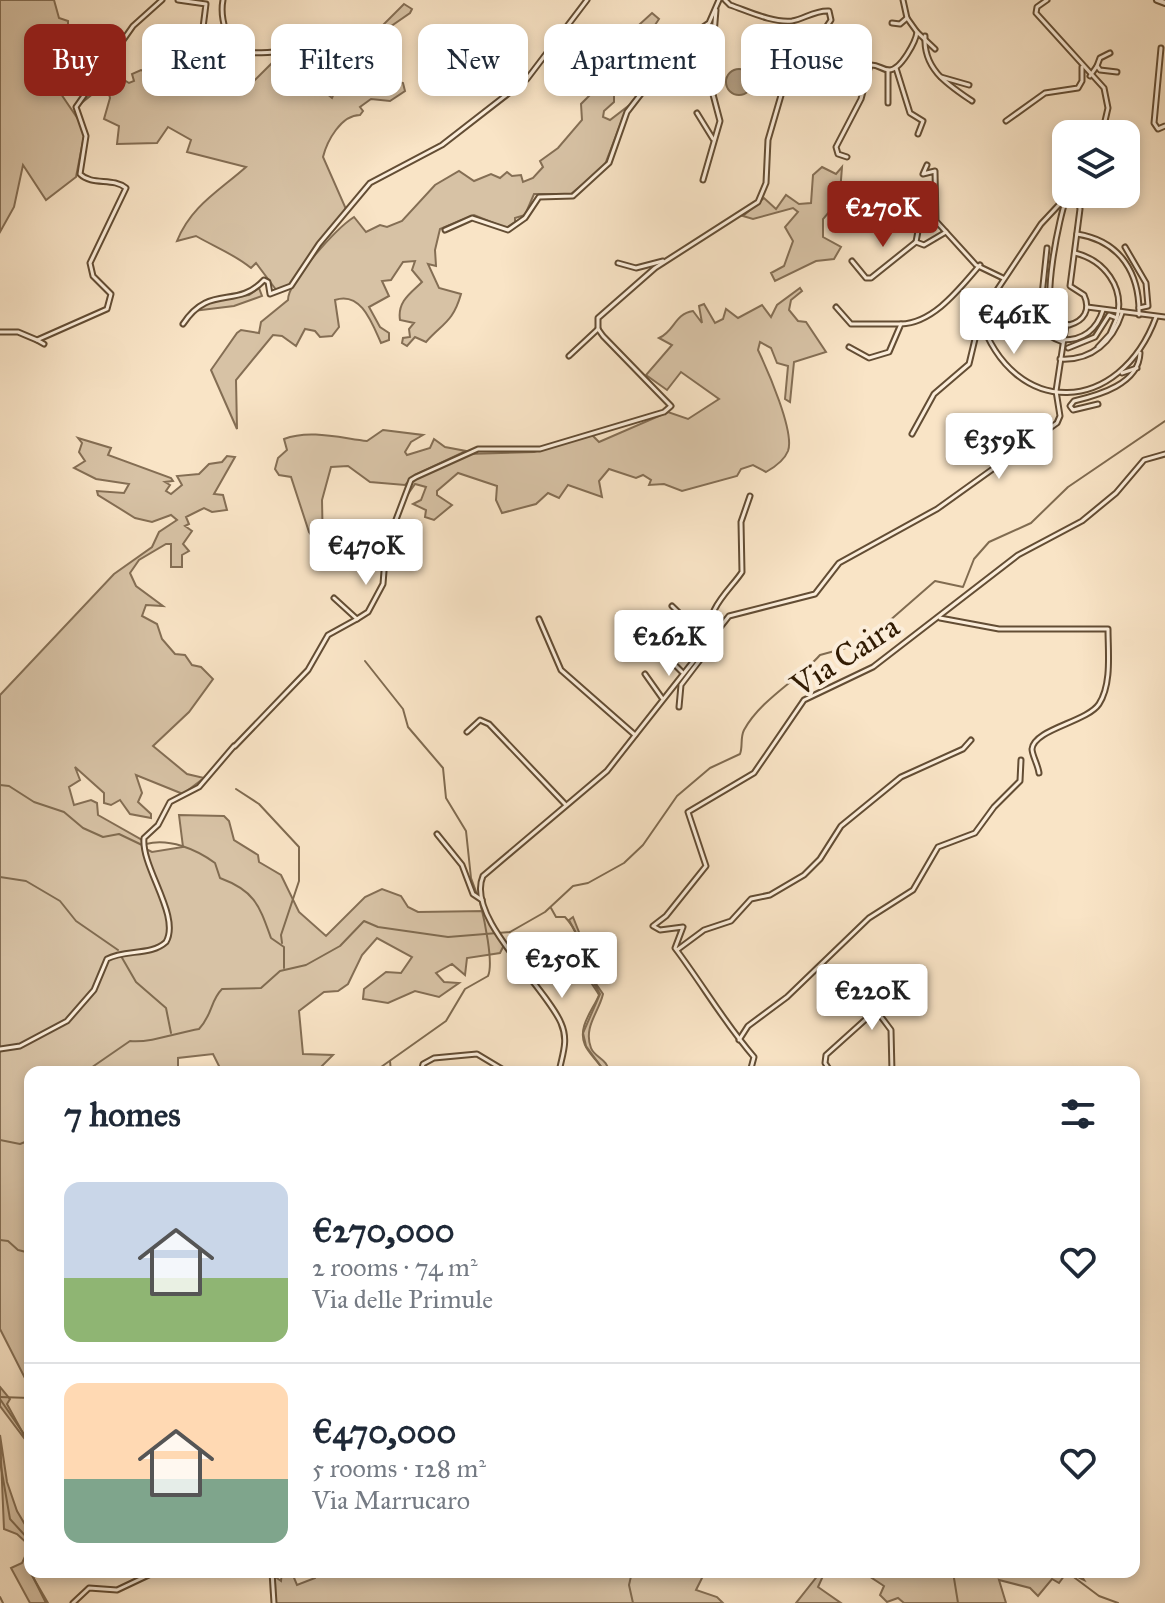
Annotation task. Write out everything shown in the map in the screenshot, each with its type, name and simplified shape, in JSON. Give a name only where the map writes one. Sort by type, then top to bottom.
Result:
[{"type":"street","points":[[37,340],[102,312],[109,303],[109,291],[93,276],[90,263],[126,188],[120,183],[88,180],[80,174],[86,136],[76,107],[133,26],[162,0]]},
{"type":"street","points":[[178,0],[206,4],[207,24]]},
{"type":"street","points":[[223,0],[221,14],[235,47],[243,52],[271,52]]},
{"type":"street","points":[[183,324],[195,307],[221,295],[233,298],[251,292],[264,280],[268,282],[270,294],[291,286],[319,244],[370,183],[442,145],[527,79],[587,0]]},
{"type":"street","points":[[445,230],[472,218],[508,230],[525,218],[539,197],[579,192],[609,163],[627,112],[664,64],[667,52],[709,23],[719,0]]},
{"type":"street","points":[[569,356],[598,329],[601,313],[667,261],[751,208],[761,198],[766,183],[768,140],[782,92],[831,20],[829,11],[823,11],[793,21],[782,20],[730,5],[725,0]]},
{"type":"street","points":[[903,0],[907,18],[935,49]]},
{"type":"street","points":[[1047,0],[1037,7],[1036,13],[1104,88],[1108,99],[1104,120]]},
{"type":"street","points":[[1157,0],[1165,3]]},
{"type":"street","points":[[703,180],[720,121],[710,83],[716,6]]},
{"type":"street","points":[[892,23],[900,24],[907,18]]},
{"type":"street","points":[[847,157],[838,154],[836,147],[861,99],[868,69],[874,63],[888,70],[896,68],[915,43],[917,32]]},
{"type":"street","points":[[925,36],[928,61],[941,77],[972,101]]},
{"type":"street","points":[[1161,48],[1154,123],[1158,129],[1165,126]]},
{"type":"street","points":[[1090,76],[1100,58],[1110,53]]},
{"type":"street","points":[[1097,66],[1100,70],[1117,72]]},
{"type":"street","points":[[1006,121],[1045,93],[1078,88],[1082,81],[1082,67]]},
{"type":"street","points":[[896,68],[910,113],[923,121],[918,134]]},
{"type":"street","points":[[888,70],[888,103]]},
{"type":"street","points":[[941,77],[969,85]]},
{"type":"street","points":[[697,113],[713,139]]},
{"type":"street","points":[[927,165],[923,174],[935,171],[934,216],[976,265],[1003,278]]},
{"type":"street","points":[[912,434],[934,394],[969,364],[980,317],[1003,278],[1054,208]]},
{"type":"street","points":[[1057,208],[1059,217]]},
{"type":"street","points":[[1063,208],[1049,300],[1053,318],[1066,325],[1080,321],[1087,307],[1082,292],[1070,286],[1077,208]]},
{"type":"street","points":[[852,261],[866,278],[871,278],[916,242],[918,231]]},
{"type":"street","points":[[916,242],[924,245],[946,232]]},
{"type":"street","points":[[1077,234],[1108,244],[1123,257],[1136,282],[1139,315]]},
{"type":"street","points":[[1125,247],[1146,283],[1148,306],[1139,308]]},
{"type":"street","points":[[1047,248],[1042,295],[1049,300]]},
{"type":"street","points":[[1061,358],[1080,357],[1099,349],[1112,336],[1119,314],[1118,292],[1107,272],[1093,260],[1075,253]]},
{"type":"street","points":[[618,263],[636,268],[649,262],[667,261]]},
{"type":"street","points":[[836,307],[851,324],[914,324],[943,304],[980,265]]},
{"type":"street","points":[[1023,298],[1049,300]]},
{"type":"street","points":[[1032,299],[1037,326],[1052,338],[1063,341],[1086,335],[1096,325],[1103,310]]},
{"type":"street","points":[[1087,307],[1119,314]]},
{"type":"street","points":[[1068,348],[1095,337],[1109,315],[1165,317]]},
{"type":"street","points":[[980,317],[995,353],[1006,368],[1034,385],[1056,391],[1080,391],[1103,384],[1120,373],[1140,353]]},
{"type":"street","points":[[1098,404],[1073,410],[1070,406],[1074,401],[1111,388],[1137,368],[1140,353],[1156,317]]},
{"type":"street","points":[[849,347],[877,359],[889,352],[901,324]]},
{"type":"street","points":[[561,1066],[565,1053],[563,1026],[506,945],[491,918],[482,900],[481,882],[485,874],[607,771],[729,616],[815,594],[839,563],[937,509],[1057,423],[1060,416],[1056,391],[1066,325]]},
{"type":"street","points":[[0,1049],[20,1046],[71,1018],[94,990],[107,959],[127,951],[156,949],[166,942],[169,921],[154,885],[144,840],[158,825],[169,803],[202,785],[232,747],[308,670],[328,635],[368,612],[383,584],[386,546],[411,480],[478,449],[540,449],[669,409],[670,402],[661,391],[598,329]]},
{"type":"street","points":[[0,332],[18,332],[44,344]]},
{"type":"street","points":[[1120,373],[1137,368]]},
{"type":"street","name":"Via Caira","points":[[752,1066],[754,1059],[674,944],[683,927],[657,930],[653,926],[666,916],[706,866],[688,812],[754,773],[804,700],[873,667],[1018,555],[1082,521],[1116,493],[1144,460],[1165,454]]},
{"type":"street","points":[[713,636],[711,620],[724,592],[742,572],[741,522],[750,496]]},
{"type":"street","points":[[334,598],[357,619]]},
{"type":"street","points":[[672,606],[708,641]]},
{"type":"street","name":"Via Caira","points":[[940,618],[999,629],[1108,629],[1107,680],[1101,700],[1086,717],[1053,730],[1033,745],[1039,773]]},
{"type":"street","points":[[539,619],[561,670],[635,735]]},
{"type":"street","points":[[679,707],[681,685],[700,660],[700,652]]},
{"type":"street","points":[[674,664],[682,672]]},
{"type":"street","points":[[645,674],[662,698]]},
{"type":"street","points":[[467,732],[480,720],[489,724],[565,804]]},
{"type":"street","points":[[677,950],[704,930],[731,921],[751,899],[770,895],[804,875],[820,859],[839,828],[901,777],[963,749],[971,740]]},
{"type":"street","points":[[739,1040],[748,1026],[787,997],[869,918],[913,890],[938,847],[969,837],[979,829],[994,807],[1020,781],[1021,760]]},
{"type":"street","points":[[437,834],[462,865],[473,894],[482,900]]},
{"type":"street","points":[[827,1066],[826,1055],[875,1010],[891,1030],[892,1066]]},
{"type":"street","points":[[422,1066],[431,1059],[475,1054],[496,1066]]},
{"type":"street","points":[[73,1603],[91,1587],[117,1590],[142,1578]]},
{"type":"street","points":[[272,1578],[274,1603]]},
{"type":"shaded area","points":[[0,0],[54,0],[59,18],[68,21],[68,24],[24,24],[24,96],[62,96],[82,125],[84,136],[76,177],[46,200],[23,165],[14,207],[0,232]]},
{"type":"shaded area","points":[[404,4],[412,9],[394,24],[384,24]]},
{"type":"shaded area","points":[[652,13],[659,19],[656,24],[640,24]]},
{"type":"shaded area","points":[[271,64],[271,96],[398,96],[390,101],[371,99],[360,107],[363,111],[360,115],[347,119],[331,137],[323,157],[346,209],[290,285],[277,291],[256,263],[251,268],[196,236],[177,241],[198,209],[246,167],[187,152],[191,140],[168,127],[157,143],[117,144],[119,126],[104,119],[110,96],[126,96],[126,81],[134,81],[132,74],[141,70],[142,96],[255,96],[255,80]]},
{"type":"shaded area","points":[[739,69],[739,95],[730,91],[726,82],[730,73]]},
{"type":"shaded area","points":[[589,96],[614,96],[614,102],[604,111],[603,117],[610,120],[627,107],[604,167],[571,194],[534,194],[525,215],[515,218],[515,222],[506,228],[474,215],[440,229],[435,250],[436,266],[428,264],[439,288],[461,294],[451,316],[426,342],[415,337],[407,346],[402,343],[403,338],[410,337],[409,329],[414,323],[400,320],[401,307],[422,282],[412,270],[415,261],[403,262],[391,280],[382,281],[389,296],[369,307],[380,327],[389,333],[389,340],[381,343],[359,304],[344,298],[335,300],[339,327],[332,336],[320,337],[315,331],[305,329],[296,346],[282,336],[273,335],[236,380],[237,429],[211,370],[237,333],[241,330],[259,333],[261,322],[288,300],[304,268],[337,232],[354,217],[366,232],[380,225],[387,227],[402,221],[435,185],[459,171],[474,181],[491,174],[500,178],[507,172],[512,176],[521,175],[523,182],[533,178],[543,167],[540,161],[558,148],[582,120],[581,104]]},
{"type":"shaded area","points":[[822,167],[836,174],[842,167],[840,193],[848,196],[855,189],[862,200],[843,202],[842,210],[837,211],[838,222],[829,212],[823,219],[823,237],[841,247],[834,259],[816,261],[775,281],[771,273],[784,266],[793,241],[785,227],[798,212],[793,208],[753,219],[743,216],[764,198],[776,209],[786,195],[799,204],[811,203],[813,175]]},
{"type":"shaded area","points":[[259,288],[262,296],[234,306],[193,311],[216,299],[249,295]]},
{"type":"shaded area","points":[[800,288],[802,291],[791,300],[789,310],[798,321],[806,322],[826,352],[794,362],[790,402],[785,399],[788,366],[777,363],[771,348],[760,342],[758,350],[779,400],[789,442],[784,458],[766,472],[753,465],[741,469],[737,476],[682,491],[664,484],[649,485],[651,480],[643,475],[636,478],[609,469],[599,481],[602,497],[568,485],[559,498],[548,493],[536,504],[502,513],[496,500],[497,486],[458,473],[437,491],[437,495],[452,505],[434,520],[425,517],[426,510],[413,504],[421,500],[426,487],[415,484],[406,497],[412,481],[466,454],[534,452],[590,433],[599,442],[668,412],[688,419],[719,399],[681,372],[667,390],[646,375],[672,345],[659,338],[687,313],[693,311],[702,323],[699,306],[704,304],[715,323],[723,319],[726,309],[738,318],[762,305],[771,317],[777,305]]},
{"type":"shaded area","points":[[383,430],[423,435],[411,442],[405,452],[407,455],[430,448],[434,439],[445,447],[466,451],[415,475],[405,485],[370,482],[348,466],[331,467],[322,500],[323,551],[309,532],[291,477],[279,475],[275,469],[278,458],[287,450],[284,439],[314,434],[367,441]]},
{"type":"shaded area","points":[[78,438],[111,448],[108,455],[171,478],[173,481],[165,482],[170,485],[166,491],[171,494],[182,485],[177,476],[199,474],[209,464],[222,462],[227,456],[235,457],[214,494],[223,495],[227,510],[212,512],[204,508],[186,517],[189,524],[185,526],[192,531],[183,544],[189,551],[182,555],[182,567],[171,567],[171,544],[166,544],[139,560],[130,573],[136,586],[163,606],[146,605],[142,616],[157,624],[162,639],[175,654],[185,655],[192,665],[201,667],[213,679],[189,712],[153,746],[187,774],[204,778],[183,794],[136,775],[142,793],[138,802],[151,814],[151,818],[130,814],[120,800],[111,805],[104,803],[104,793],[75,767],[80,780],[69,787],[74,805],[91,800],[97,803],[98,815],[142,840],[144,848],[152,852],[183,847],[179,815],[224,816],[229,821],[234,840],[258,855],[259,862],[281,875],[299,912],[326,936],[365,897],[382,889],[401,896],[408,907],[418,912],[485,911],[504,945],[500,953],[467,958],[465,975],[452,964],[436,973],[444,982],[459,983],[439,997],[415,991],[388,1003],[363,999],[364,989],[386,972],[401,973],[412,957],[377,938],[362,955],[348,984],[338,991],[324,992],[299,1011],[303,1054],[333,1055],[322,1066],[219,1066],[213,1054],[178,1058],[178,1066],[24,1066],[24,1376],[0,1329],[0,695],[114,574],[152,547],[159,532],[177,520],[171,515],[152,522],[135,518],[98,495],[97,491],[124,493],[129,484],[96,479],[74,468],[85,461],[79,452],[82,443]]},
{"type":"shaded area","points":[[573,917],[586,950],[585,968],[584,949],[569,920]]},
{"type":"shaded area","points":[[586,969],[603,994],[590,1026],[589,1040],[593,1051],[607,1066],[601,1066],[586,1046],[583,1033],[600,994]]},
{"type":"shaded area","points":[[0,1387],[10,1399],[7,1404],[24,1438],[0,1406]]},
{"type":"shaded area","points":[[0,1435],[7,1482],[24,1523],[24,1540],[4,1529]]},
{"type":"shaded area","points":[[24,1559],[24,1578],[33,1578],[48,1603],[30,1603],[11,1568]]},
{"type":"shaded area","points":[[274,1578],[281,1581],[281,1578],[294,1578],[297,1585],[315,1578],[702,1578],[696,1590],[717,1597],[723,1603],[275,1603]]},
{"type":"shaded area","points":[[816,1578],[822,1578],[818,1587],[841,1603],[796,1603]]},
{"type":"shaded area","points":[[872,1578],[1063,1578],[1059,1583],[1052,1579],[1038,1596],[1030,1588],[999,1580],[1006,1603],[904,1603],[898,1598],[887,1602],[880,1595],[884,1586]]},
{"type":"waterway","points":[[94,1066],[130,1041],[199,1029],[222,989],[261,988],[280,971],[306,965],[340,946],[364,921],[378,927],[448,937],[510,932],[545,912],[573,886],[588,883],[624,863],[643,845],[677,796],[710,768],[740,754],[743,733],[751,719],[820,655],[864,643],[935,581],[963,587],[974,559],[989,542],[1031,523],[1068,487],[1165,421]]},
{"type":"waterway","points":[[365,661],[403,709],[408,727],[443,768],[446,798],[466,831],[471,878],[478,897]]},
{"type":"waterway","points":[[0,785],[9,786],[34,802],[64,812],[83,828],[103,837],[119,834],[142,845]]},
{"type":"waterway","points":[[236,789],[259,804],[299,847],[299,881],[281,935],[282,943]]},
{"type":"waterway","points":[[146,844],[164,842],[182,846],[215,863],[220,878],[241,888],[254,900],[271,938],[284,947],[284,968]]},
{"type":"waterway","points":[[0,877],[26,881],[60,901],[76,921],[118,950]]},
{"type":"waterway","points":[[382,1066],[446,1021],[465,989],[488,976],[489,951],[480,902]]},
{"type":"waterway","points":[[551,908],[556,917],[565,917],[574,929],[584,970],[599,995],[584,1025],[583,1038],[587,1049],[601,1066]]},
{"type":"waterway","points":[[121,956],[136,982],[166,1008],[171,1033]]},
{"type":"waterway","points":[[390,1061],[390,1066]]},
{"type":"waterway","points":[[0,1140],[24,1142]]},
{"type":"waterway","points":[[0,1240],[8,1241],[24,1252]]},
{"type":"waterway","points":[[0,1397],[24,1398]]},
{"type":"waterway","points":[[0,1399],[24,1434]]},
{"type":"waterway","points":[[0,1461],[10,1519],[24,1534]]},
{"type":"waterway","points":[[34,1578],[46,1603]]},
{"type":"waterway","points":[[631,1578],[633,1603]]},
{"type":"waterway","points":[[954,1578],[958,1603]]},
{"type":"waterway","points":[[1075,1578],[1099,1596],[1118,1603]]},
{"type":"waterway","points":[[0,1597],[3,1603]]}]
